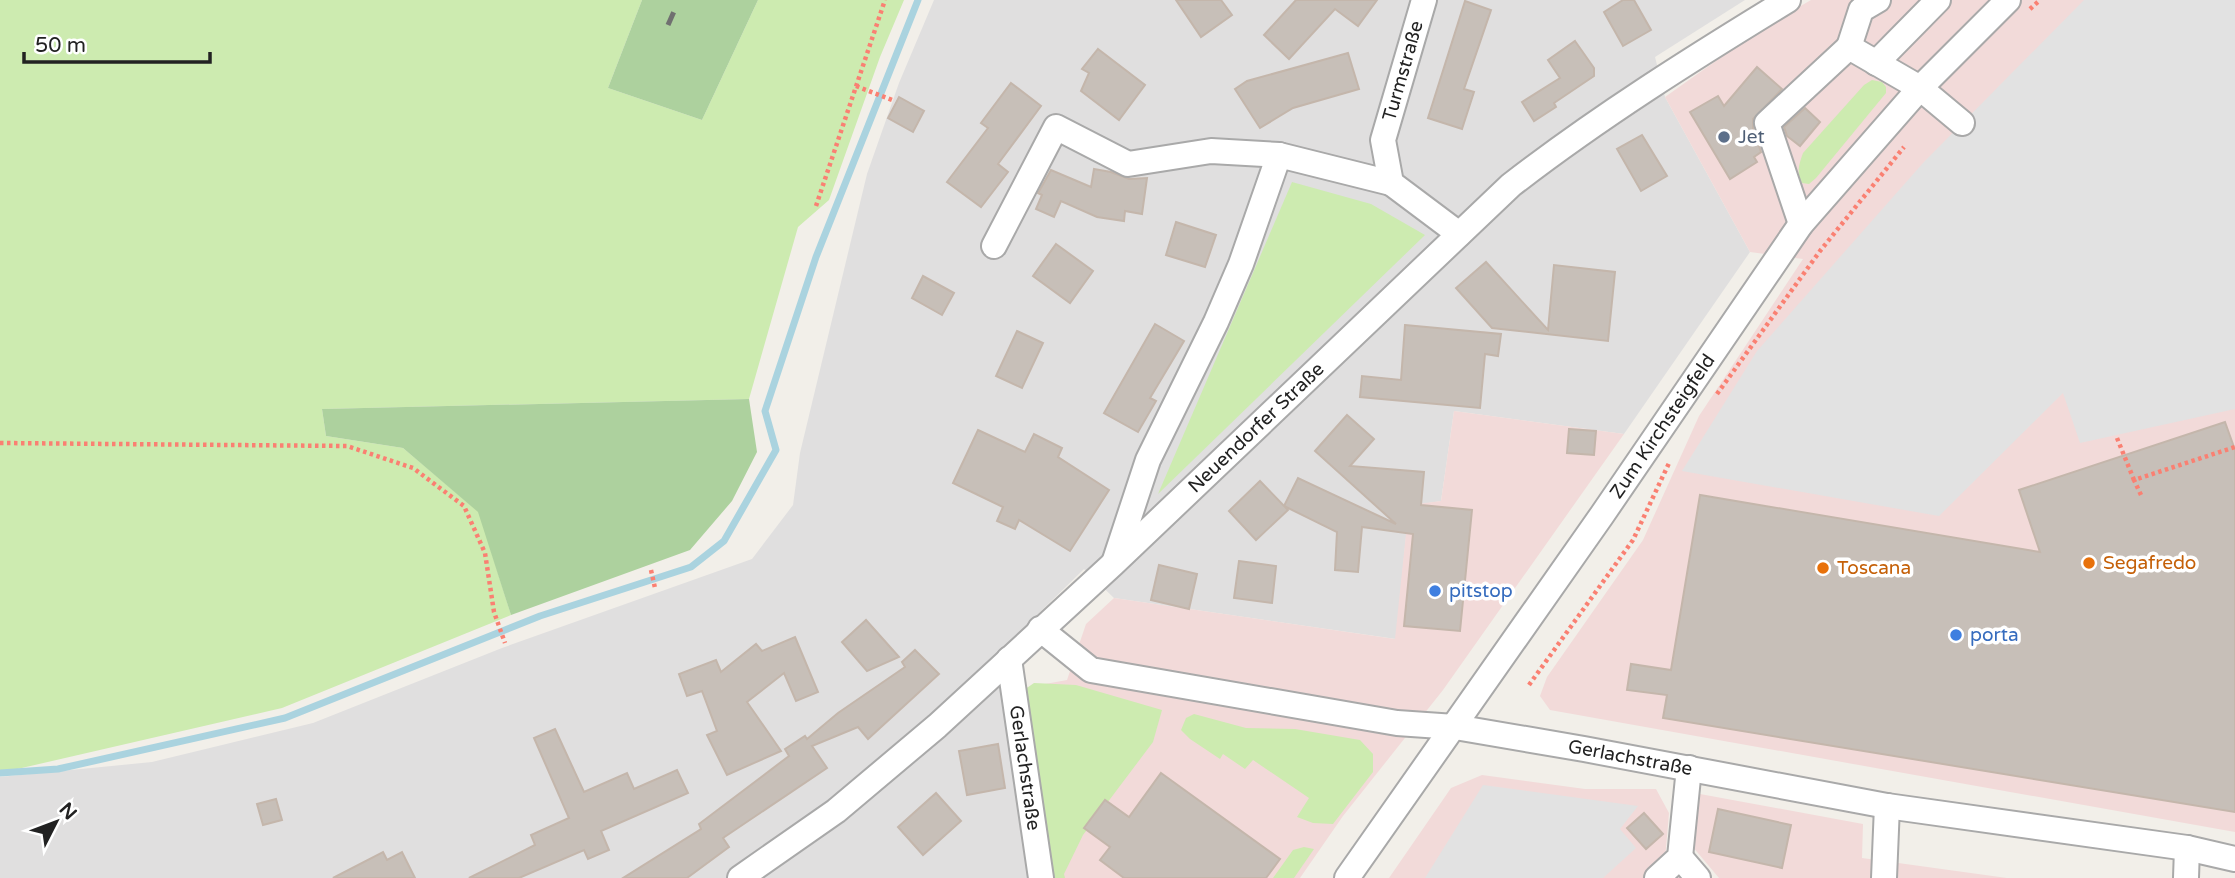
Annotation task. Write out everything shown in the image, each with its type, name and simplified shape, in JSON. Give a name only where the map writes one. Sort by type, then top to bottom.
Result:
[{"type":"street","name":"Turmstraße","points":[[1391,183],[1383,140],[1424,0]]},
{"type":"street","name":"Neuendorfer Straße","points":[[740,878],[836,811],[937,726],[1113,564],[1511,185],[1558,149],[1788,0]]},
{"type":"street","points":[[1801,224],[1767,123],[1849,47],[1861,10],[1878,0]]},
{"type":"street","points":[[1876,63],[1938,0]]},
{"type":"street","name":"Zum Kirchsteigfeld","points":[[1347,878],[1801,224],[1920,88],[2015,9]]},
{"type":"street","points":[[1849,47],[1920,88],[1962,124]]},
{"type":"street","points":[[994,246],[1056,127],[1128,164],[1211,151],[1279,155],[1391,183],[1458,234]]},
{"type":"street","points":[[1113,564],[1147,460],[1216,322],[1241,264],[1279,155]]},
{"type":"street","name":"Gerlachstraße","points":[[1040,629],[1091,670],[1398,723],[1454,727],[1887,806],[2186,849],[2235,859]]},
{"type":"street","name":"Gerlachstraße","points":[[1009,659],[1041,878]]},
{"type":"street","points":[[1657,878],[1680,857],[1689,768]]},
{"type":"street","points":[[1884,878],[1887,806]]},
{"type":"street","points":[[2186,849],[2186,878]]},
{"type":"street","points":[[1680,857],[1698,878]]},
{"type":"path","points":[[816,206],[885,0]]},
{"type":"path","points":[[2015,9],[2040,0]]},
{"type":"path","points":[[856,86],[892,100]]},
{"type":"path","points":[[1712,402],[1820,251],[1911,138]]},
{"type":"path","points":[[2117,438],[2141,495]]},
{"type":"path","points":[[0,443],[347,446],[413,468],[464,506],[485,553],[494,612],[505,643]]},
{"type":"path","points":[[2134,480],[2235,447]]},
{"type":"path","points":[[1529,685],[1633,540],[1672,457]]},
{"type":"path","points":[[651,570],[655,588]]},
{"type":"shaded area","points":[[934,0],[1745,0],[1655,57],[1665,97],[1750,252],[1624,434],[1454,411],[1441,501],[1409,506],[1396,639],[1114,598],[1084,569],[996,655],[1032,878],[0,878],[0,777],[152,762],[313,723],[502,648],[752,559],[793,505],[800,453],[867,174],[899,83]]},
{"type":"shaded area","points":[[1811,0],[2235,0],[2235,832],[1550,710],[1540,696],[1547,677],[1643,540],[1699,416],[1803,259],[1750,252],[1665,97],[1761,29]]},
{"type":"shaded area","points":[[2084,0],[2235,0],[2235,409],[2080,443],[2063,393],[1939,516],[1682,471],[1757,351],[1923,163]]},
{"type":"shaded area","points":[[1454,411],[1624,434],[1443,690],[1343,816],[1300,878],[1053,878],[1023,688],[1067,680],[1086,624],[1114,598],[1395,639],[1409,505],[1441,501]]},
{"type":"shaded area","points":[[1482,775],[1585,789],[1656,789],[1669,813],[1665,860],[1682,878],[1389,878],[1451,788]]},
{"type":"shaded area","points":[[1483,785],[1638,806],[1620,829],[1636,848],[1603,878],[1425,878]]},
{"type":"shaded area","points":[[1700,794],[1863,824],[1862,858],[2007,878],[1719,878],[1692,846]]},
{"type":"green space","points":[[0,0],[642,0],[608,88],[702,120],[758,0],[904,0],[880,57],[829,200],[798,227],[749,399],[322,409],[326,436],[403,448],[479,512],[511,615],[282,708],[0,773]]},
{"type":"green space","points":[[642,0],[758,0],[702,120],[608,88]]},
{"type":"green space","points":[[1872,80],[1882,82],[1886,93],[1816,178],[1809,184],[1802,183],[1799,165],[1803,153],[1864,85]]},
{"type":"green space","points":[[1292,182],[1371,204],[1425,235],[1158,494]]},
{"type":"green space","points":[[749,399],[757,452],[732,501],[690,550],[511,615],[478,512],[403,448],[326,436],[322,409]]},
{"type":"green space","points":[[1034,683],[1076,685],[1162,710],[1153,742],[1083,835],[1064,874],[1065,878],[1049,878],[1021,692]]},
{"type":"green space","points":[[1194,714],[1246,728],[1295,729],[1360,740],[1373,754],[1373,772],[1333,824],[1313,823],[1297,817],[1309,798],[1253,760],[1245,769],[1223,754],[1220,759],[1190,739],[1181,730],[1186,718]]},
{"type":"green space","points":[[1304,847],[1314,849],[1294,878],[1273,878],[1293,850]]},
{"type":"building","points":[[1176,0],[1221,0],[1232,15],[1201,37]]},
{"type":"building","points":[[1296,0],[1377,0],[1358,26],[1335,9],[1289,59],[1264,35]]},
{"type":"building","points":[[1623,0],[1634,0],[1651,30],[1623,46],[1604,12]]},
{"type":"building","points":[[1465,1],[1491,10],[1464,89],[1474,92],[1462,129],[1428,118]]},
{"type":"building","points":[[1575,41],[1594,68],[1594,76],[1554,103],[1556,107],[1534,121],[1522,102],[1560,78],[1548,60]]},
{"type":"building","points":[[1098,49],[1145,85],[1119,120],[1081,91],[1089,73],[1082,69]]},
{"type":"building","points":[[1348,53],[1359,89],[1293,108],[1260,128],[1235,89],[1247,81]]},
{"type":"building","points":[[1757,67],[1782,89],[1753,119],[1753,128],[1761,152],[1754,157],[1757,162],[1730,179],[1690,112],[1718,96],[1724,106]]},
{"type":"building","points":[[1011,83],[1041,106],[998,164],[1008,172],[981,207],[947,182],[988,128],[981,123]]},
{"type":"building","points":[[899,97],[924,111],[913,132],[888,118]]},
{"type":"building","points":[[1805,108],[1820,122],[1800,146],[1787,136],[1784,127]]},
{"type":"building","points":[[1642,135],[1667,176],[1641,191],[1617,149]]},
{"type":"building","points":[[1094,169],[1129,179],[1147,178],[1142,214],[1125,211],[1124,221],[1097,217],[1061,201],[1054,217],[1036,209],[1042,195],[1038,193],[1051,170],[1091,187]]},
{"type":"building","points":[[1176,222],[1216,235],[1205,267],[1166,255]]},
{"type":"building","points":[[1056,244],[1093,271],[1070,303],[1033,276]]},
{"type":"building","points":[[1486,262],[1548,330],[1554,265],[1615,272],[1608,341],[1492,328],[1456,288]]},
{"type":"building","points":[[923,276],[954,293],[942,315],[912,298]]},
{"type":"building","points":[[1155,324],[1184,341],[1150,398],[1156,401],[1138,432],[1104,413]]},
{"type":"building","points":[[1405,325],[1501,334],[1498,356],[1485,354],[1480,408],[1360,397],[1362,376],[1401,380]]},
{"type":"building","points":[[1017,331],[1043,343],[1022,388],[996,376]]},
{"type":"building","points":[[1347,415],[1374,439],[1350,466],[1424,472],[1421,505],[1472,510],[1460,631],[1404,626],[1413,534],[1362,527],[1358,572],[1335,570],[1337,532],[1284,506],[1298,478],[1396,524],[1315,451]]},
{"type":"building","name":"porta","points":[[2225,422],[2235,450],[2235,812],[1663,718],[1667,695],[1627,690],[1631,664],[1671,670],[1700,495],[2040,552],[2019,490]]},
{"type":"building","points":[[1569,429],[1596,431],[1594,455],[1567,453]]},
{"type":"building","points":[[978,430],[1025,452],[1034,434],[1062,448],[1058,457],[1109,490],[1070,551],[1019,520],[1015,529],[997,521],[1003,507],[953,483]]},
{"type":"building","points":[[1260,481],[1288,510],[1256,540],[1229,511]]},
{"type":"building","points":[[1239,561],[1276,566],[1272,603],[1234,598]]},
{"type":"building","points":[[1159,565],[1197,574],[1189,609],[1151,600]]},
{"type":"building","points":[[866,620],[899,657],[867,671],[842,642]]},
{"type":"building","points":[[795,637],[818,692],[796,701],[784,673],[747,702],[781,751],[727,775],[707,735],[717,731],[702,691],[687,696],[679,674],[716,660],[721,672],[756,644],[762,651]]},
{"type":"building","points":[[915,650],[939,674],[868,739],[858,727],[812,746],[827,768],[723,838],[729,847],[687,878],[623,878],[701,829],[699,824],[789,756],[785,749],[805,736],[807,739],[838,713],[905,667],[902,662]]},
{"type":"building","points":[[555,729],[584,792],[627,773],[634,789],[677,770],[688,793],[601,831],[609,850],[588,859],[584,850],[519,878],[469,878],[535,845],[531,835],[569,818],[534,738]]},
{"type":"building","points":[[998,744],[1005,788],[967,795],[959,751]]},
{"type":"building","points":[[1161,773],[1280,859],[1266,878],[1124,878],[1100,860],[1110,847],[1084,828],[1105,800],[1129,817]]},
{"type":"building","points":[[936,793],[961,821],[923,855],[898,827]]},
{"type":"building","points":[[276,799],[282,820],[263,825],[257,804]]},
{"type":"building","points":[[1718,809],[1791,825],[1782,868],[1709,852]]},
{"type":"building","points":[[1644,813],[1663,834],[1646,849],[1627,828]]},
{"type":"building","points":[[383,852],[387,860],[402,852],[415,878],[333,878]]},
{"type":"waterway","points":[[0,773],[58,769],[285,718],[540,616],[691,567],[724,541],[776,450],[765,411],[816,257],[918,0]]},
{"type":"railway","points":[[668,25],[679,0]]},
{"type":"place","name":"Jet","points":[[1724,137]]},
{"type":"place","name":"Segafredo","points":[[2089,563]]},
{"type":"place","name":"Toscana","points":[[1823,568]]},
{"type":"place","name":"pitstop","points":[[1435,591]]},
{"type":"place","name":"porta","points":[[1956,635]]}]
